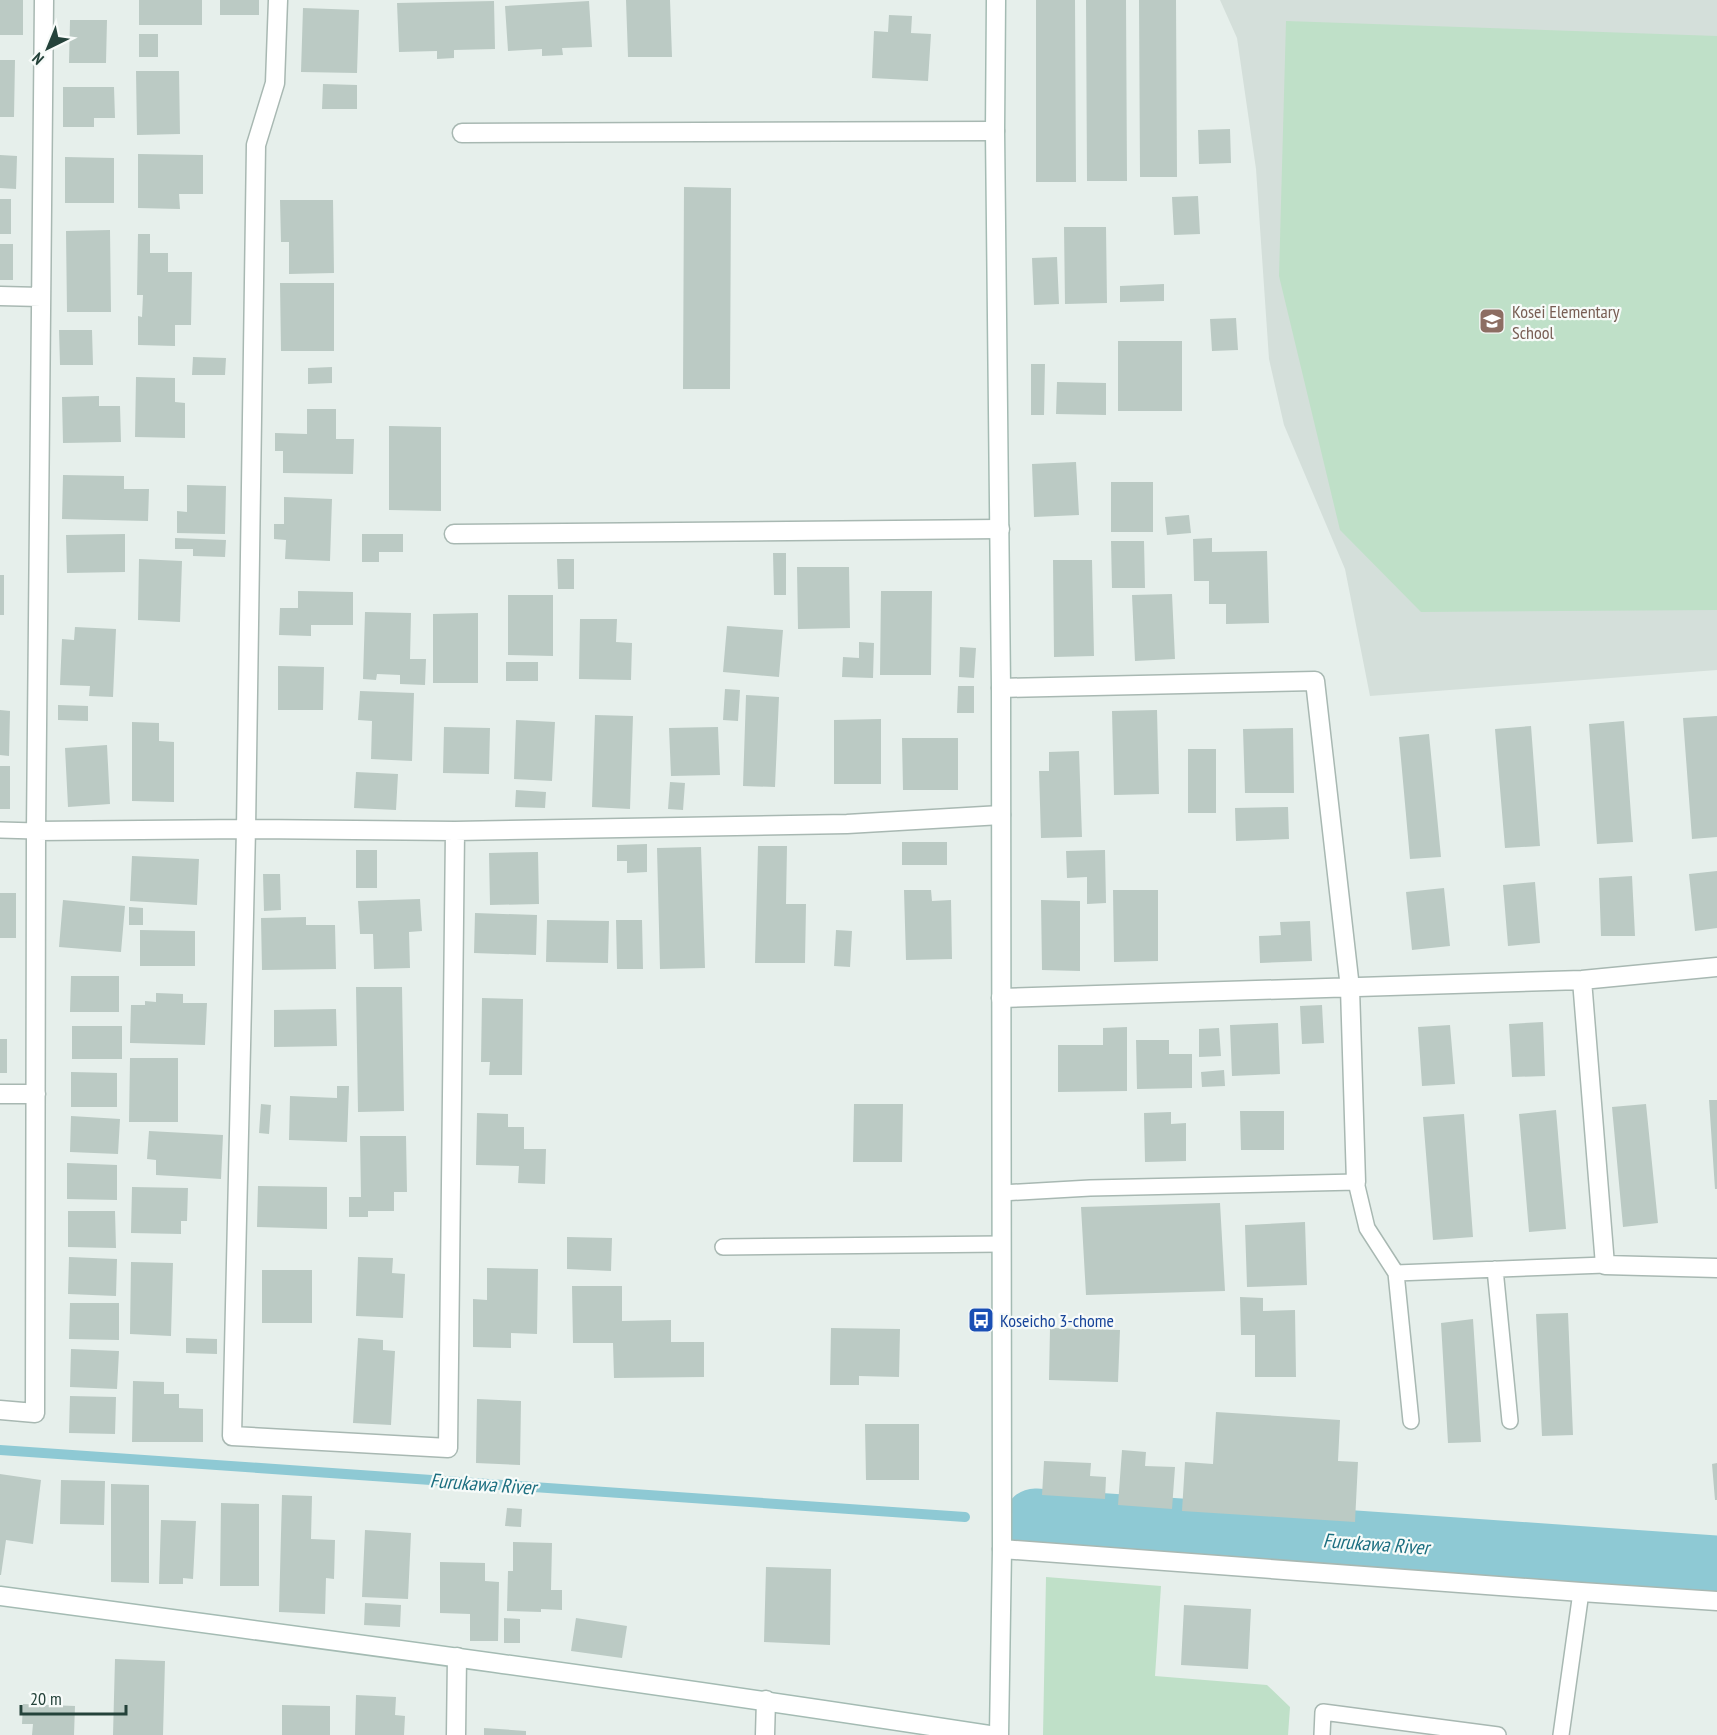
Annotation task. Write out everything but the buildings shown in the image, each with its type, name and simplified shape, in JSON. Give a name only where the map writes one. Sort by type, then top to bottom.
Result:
[{"type":"street","points":[[0,1410],[35,1413],[36,831],[44,0]]},
{"type":"street","points":[[278,0],[275,83],[256,145],[246,829],[232,1436],[448,1448],[455,831]]},
{"type":"street","points":[[996,0],[995,131],[1001,688],[1002,1549],[999,1735]]},
{"type":"street","points":[[462,133],[995,131]]},
{"type":"street","points":[[0,296],[41,297]]},
{"type":"street","points":[[454,534],[1000,528]]},
{"type":"street","points":[[1001,688],[1315,681],[1350,988],[1356,1182]]},
{"type":"street","points":[[36,831],[246,829],[455,831],[847,824],[1001,815]]},
{"type":"street","points":[[1001,998],[1582,980],[1717,967]]},
{"type":"street","points":[[1582,980],[1605,1265],[1717,1268]]},
{"type":"street","points":[[0,1094],[36,1094]]},
{"type":"street","points":[[1002,1549],[1717,1601]]},
{"type":"street","points":[[0,1596],[766,1700],[989,1735]]},
{"type":"street","points":[[456,1735],[457,1657]]},
{"type":"street","points":[[765,1735],[766,1700]]},
{"type":"lane","points":[[0,830],[36,831]]},
{"type":"lane","points":[[1001,1193],[1090,1188],[1356,1182],[1367,1228],[1396,1273],[1411,1421]]},
{"type":"lane","points":[[723,1246],[1001,1244]]},
{"type":"lane","points":[[1396,1273],[1605,1265]]},
{"type":"lane","points":[[1495,1269],[1510,1421]]},
{"type":"lane","points":[[1562,1735],[1581,1592]]},
{"type":"lane","points":[[1322,1735],[1323,1712],[1498,1735]]},
{"type":"shaded area","name":"Kosei Elementary School","points":[[1220,0],[1717,0],[1717,670],[1370,696],[1345,569],[1284,425],[1269,359],[1256,169],[1237,38]]},
{"type":"green space","name":"Kosei Elementary School","points":[[1286,21],[1717,36],[1717,610],[1421,612],[1340,530],[1279,276]]},
{"type":"green space","points":[[1046,1577],[1161,1586],[1155,1676],[1267,1685],[1290,1707],[1288,1735],[1043,1735]]},
{"type":"waterway","name":"Furukawa River","points":[[0,1450],[965,1517]]},
{"type":"waterway","name":"Furukawa River","points":[[1035,1520],[1717,1567]]},
{"type":"place","name":"Kosei Elementary School","points":[[1492,321]]},
{"type":"place","name":"Koseicho 3-chome","points":[[981,1320]]}]
